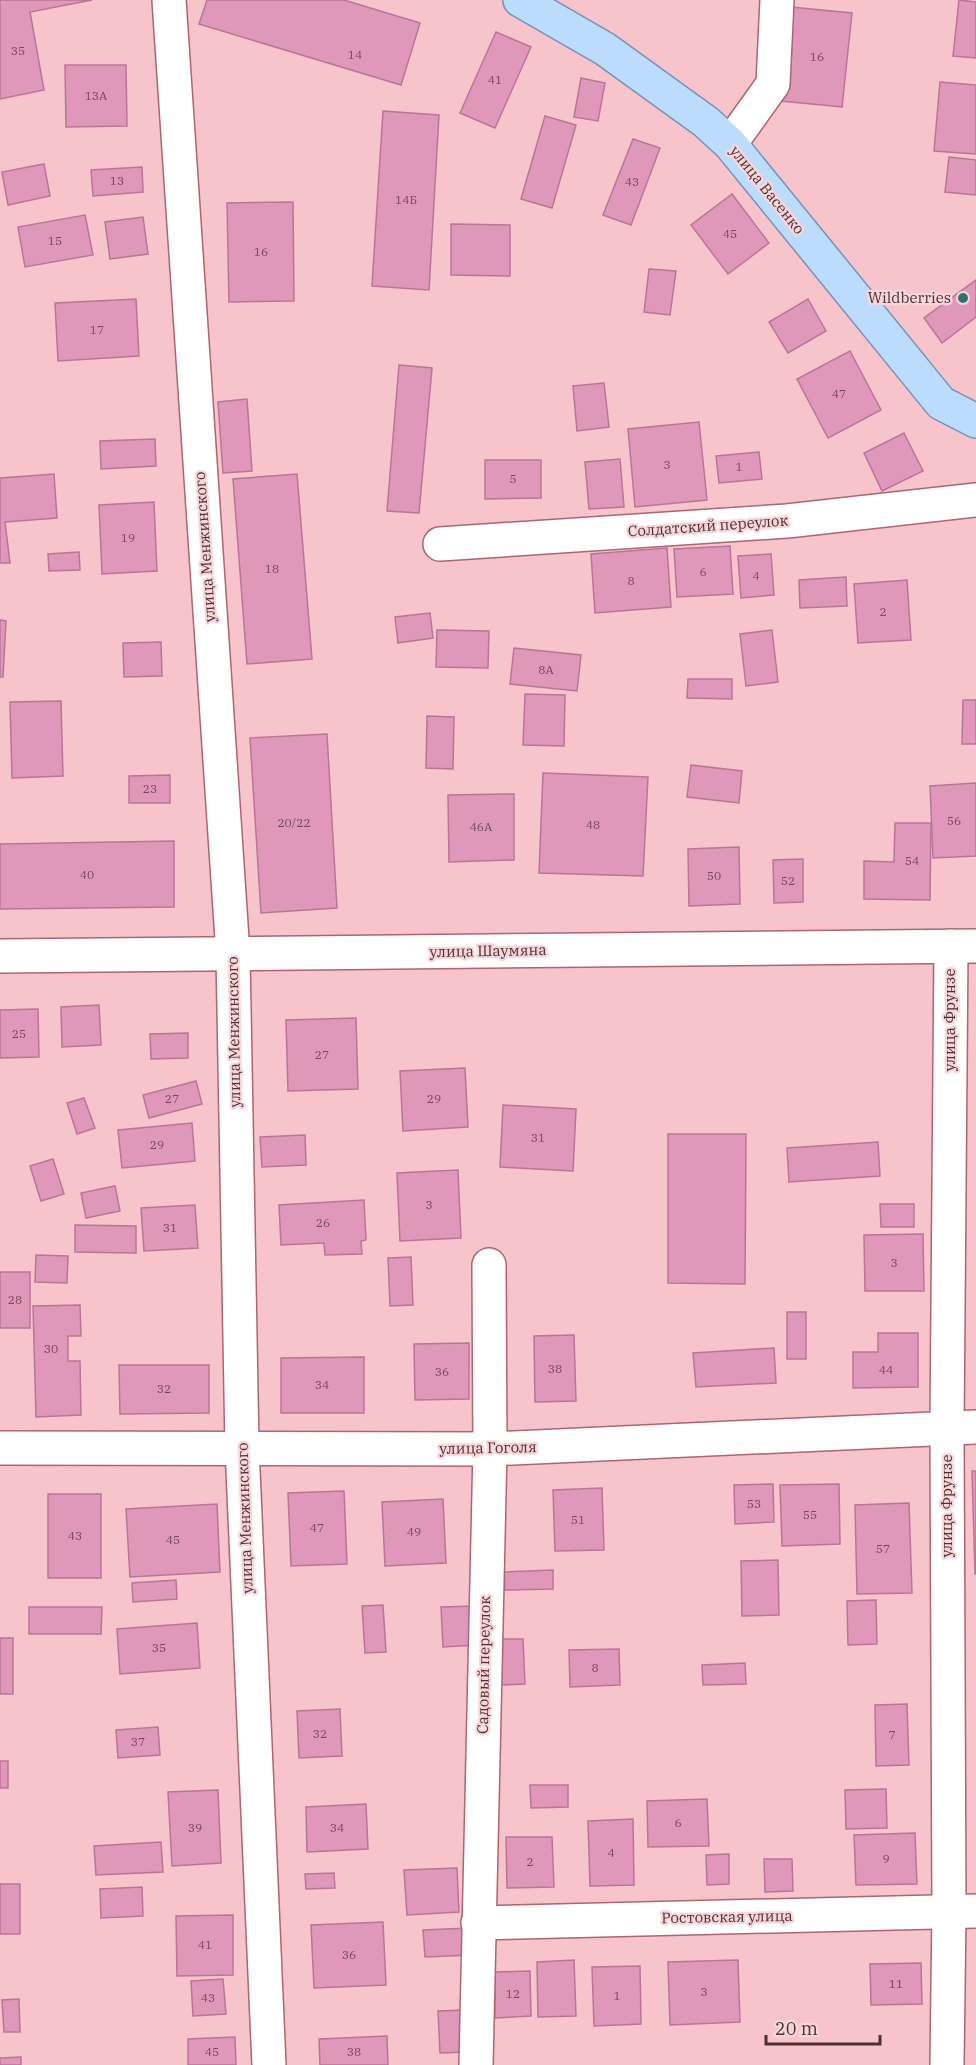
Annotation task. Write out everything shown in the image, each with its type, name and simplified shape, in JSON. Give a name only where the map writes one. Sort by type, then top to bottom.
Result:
[{"type":"main road","name":"улица Васенко","points":[[520,0],[605,49],[706,122],[730,144],[941,403],[976,421]]},
{"type":"street","name":"улица Менжинского","points":[[169,0],[233,954],[242,1447],[269,2065]]},
{"type":"street","points":[[730,144],[773,84],[777,0]]},
{"type":"street","name":"Солдатский переулок","points":[[440,544],[787,521],[976,500]]},
{"type":"street","name":"улица Шаумяна","points":[[0,956],[963,946]]},
{"type":"street","name":"улица Фрунзе","points":[[947,2065],[963,1911],[963,946]]},
{"type":"street","name":"Садовый переулок","points":[[476,2065],[490,1449],[489,1265]]},
{"type":"street","name":"улица Гоголя","points":[[0,1448],[490,1449],[962,1428]]},
{"type":"street","name":"Ростовская улица","points":[[478,1923],[963,1911]]},
{"type":"building","points":[[0,0],[92,0],[30,12],[44,90],[0,99]]},
{"type":"building","points":[[207,0],[344,0],[420,23],[401,85],[199,24]]},
{"type":"building","points":[[959,0],[976,2],[976,58],[953,56]]},
{"type":"building","points":[[791,7],[852,13],[842,107],[781,101]]},
{"type":"building","points":[[496,32],[531,47],[495,128],[460,113]]},
{"type":"building","points":[[65,65],[126,65],[127,126],[66,127]]},
{"type":"building","points":[[581,78],[605,83],[598,121],[574,117]]},
{"type":"building","points":[[940,82],[976,85],[976,154],[934,151]]},
{"type":"building","points":[[383,111],[439,115],[429,290],[372,286]]},
{"type":"building","points":[[545,116],[576,125],[552,208],[521,199]]},
{"type":"building","points":[[633,139],[660,148],[631,225],[603,215]]},
{"type":"building","points":[[949,157],[976,160],[976,195],[945,192]]},
{"type":"building","points":[[44,164],[50,196],[8,205],[2,172]]},
{"type":"building","points":[[142,167],[143,192],[93,196],[91,170]]},
{"type":"building","points":[[732,194],[769,243],[728,274],[691,225]]},
{"type":"building","points":[[293,202],[294,301],[229,302],[227,203]]},
{"type":"building","points":[[85,215],[93,255],[25,267],[18,227]]},
{"type":"building","points":[[143,217],[148,254],[110,259],[105,222]]},
{"type":"building","points":[[451,224],[510,225],[510,276],[451,275]]},
{"type":"building","points":[[649,269],[676,271],[670,315],[644,312]]},
{"type":"building","name":"Wildberries","points":[[976,280],[976,317],[942,343],[924,318]]},
{"type":"building","points":[[136,299],[139,356],[58,361],[55,303]]},
{"type":"building","points":[[808,299],[826,331],[788,353],[769,322]]},
{"type":"building","points":[[850,351],[881,410],[828,438],[797,379]]},
{"type":"building","points":[[399,365],[432,368],[419,513],[387,511]]},
{"type":"building","points":[[604,383],[609,427],[577,431],[573,386]]},
{"type":"building","points":[[247,399],[252,471],[223,473],[218,402]]},
{"type":"building","points":[[699,422],[707,500],[635,507],[628,429]]},
{"type":"building","points":[[904,433],[923,471],[882,491],[864,453]]},
{"type":"building","points":[[155,439],[156,466],[101,469],[100,441]]},
{"type":"building","points":[[759,452],[762,479],[719,483],[716,456]]},
{"type":"building","points":[[620,459],[624,507],[589,509],[585,462]]},
{"type":"building","points":[[485,460],[541,460],[541,498],[485,499]]},
{"type":"building","points":[[54,474],[57,518],[5,522],[10,563],[0,563],[0,478]]},
{"type":"building","points":[[297,474],[312,659],[247,664],[233,479]]},
{"type":"building","points":[[154,502],[157,571],[102,574],[99,505]]},
{"type":"building","points":[[730,546],[733,594],[677,597],[674,549]]},
{"type":"building","points":[[667,548],[671,607],[595,613],[591,554]]},
{"type":"building","points":[[79,552],[80,570],[49,571],[48,554]]},
{"type":"building","points":[[771,554],[774,595],[741,598],[738,556]]},
{"type":"building","points":[[846,577],[847,606],[800,608],[799,580]]},
{"type":"building","points":[[907,580],[911,640],[858,643],[854,584]]},
{"type":"building","points":[[430,613],[433,638],[398,643],[395,617]]},
{"type":"building","points":[[0,620],[6,621],[3,677],[0,677]]},
{"type":"building","points":[[437,630],[489,631],[488,668],[436,667]]},
{"type":"building","points":[[772,630],[778,682],[746,686],[740,634]]},
{"type":"building","points":[[161,642],[162,676],[124,677],[123,643]]},
{"type":"building","points":[[514,648],[581,655],[577,691],[510,684]]},
{"type":"building","points":[[688,679],[732,679],[732,699],[687,698]]},
{"type":"building","points":[[525,694],[565,695],[564,746],[523,745]]},
{"type":"building","points":[[963,700],[976,700],[976,744],[962,744]]},
{"type":"building","points":[[61,701],[63,776],[12,778],[10,702]]},
{"type":"building","points":[[427,716],[454,717],[453,769],[426,768]]},
{"type":"building","points":[[327,734],[337,908],[261,913],[250,738]]},
{"type":"building","points":[[691,765],[742,771],[739,803],[687,797]]},
{"type":"building","points":[[543,773],[648,777],[643,876],[539,873]]},
{"type":"building","points":[[170,775],[170,803],[129,803],[129,776]]},
{"type":"building","points":[[976,783],[976,856],[933,858],[930,786]]},
{"type":"building","points":[[514,794],[514,860],[449,862],[448,795]]},
{"type":"building","points":[[895,823],[931,823],[930,900],[864,899],[864,861],[894,862]]},
{"type":"building","points":[[174,841],[174,907],[0,909],[0,844]]},
{"type":"building","points":[[739,847],[740,904],[689,906],[688,849]]},
{"type":"building","points":[[803,859],[803,902],[774,903],[773,860]]},
{"type":"building","points":[[99,1005],[101,1045],[62,1047],[61,1007]]},
{"type":"building","points":[[38,1009],[39,1057],[0,1058],[0,1010]]},
{"type":"building","points":[[356,1018],[358,1089],[288,1091],[286,1020]]},
{"type":"building","points":[[188,1033],[188,1058],[151,1059],[150,1034]]},
{"type":"building","points":[[465,1068],[468,1127],[403,1131],[400,1071]]},
{"type":"building","points":[[196,1081],[202,1104],[149,1118],[143,1095]]},
{"type":"building","points":[[84,1098],[95,1128],[77,1134],[67,1103]]},
{"type":"building","points":[[503,1105],[576,1109],[573,1171],[500,1167]]},
{"type":"building","points":[[192,1123],[195,1161],[122,1168],[118,1130]]},
{"type":"building","points":[[668,1134],[746,1134],[745,1284],[668,1283]]},
{"type":"building","points":[[305,1135],[306,1165],[262,1167],[260,1137]]},
{"type":"building","points":[[878,1142],[880,1176],[789,1182],[787,1148]]},
{"type":"building","points":[[53,1159],[64,1194],[41,1201],[30,1166]]},
{"type":"building","points":[[458,1170],[461,1238],[400,1241],[397,1173]]},
{"type":"building","points":[[115,1186],[120,1211],[86,1218],[81,1193]]},
{"type":"building","points":[[364,1200],[366,1240],[361,1241],[362,1254],[325,1255],[324,1243],[281,1245],[279,1205]]},
{"type":"building","points":[[880,1204],[914,1204],[914,1227],[881,1227]]},
{"type":"building","points":[[195,1205],[198,1248],[144,1251],[141,1208]]},
{"type":"building","points":[[75,1225],[136,1226],[136,1253],[75,1252]]},
{"type":"building","points":[[923,1234],[924,1291],[865,1291],[864,1235]]},
{"type":"building","points":[[36,1255],[68,1256],[67,1283],[35,1282]]},
{"type":"building","points":[[411,1257],[413,1305],[390,1306],[388,1258]]},
{"type":"building","points":[[0,1272],[30,1272],[30,1328],[0,1328]]},
{"type":"building","points":[[80,1305],[81,1336],[68,1336],[68,1361],[80,1361],[81,1415],[36,1417],[33,1306]]},
{"type":"building","points":[[787,1312],[806,1312],[806,1359],[787,1359]]},
{"type":"building","points":[[878,1333],[918,1333],[918,1387],[853,1388],[853,1352],[878,1352]]},
{"type":"building","points":[[574,1335],[576,1401],[535,1402],[534,1336]]},
{"type":"building","points":[[469,1343],[469,1399],[415,1400],[414,1344]]},
{"type":"building","points":[[774,1348],[776,1383],[696,1387],[693,1353]]},
{"type":"building","points":[[364,1357],[364,1413],[281,1413],[281,1358]]},
{"type":"building","points":[[119,1365],[209,1365],[209,1413],[120,1414]]},
{"type":"building","points":[[972,1471],[976,1471],[976,1574],[975,1574]]},
{"type":"building","points":[[773,1484],[774,1522],[735,1524],[734,1485]]},
{"type":"building","points":[[839,1484],[840,1544],[782,1546],[780,1485]]},
{"type":"building","points":[[602,1488],[604,1550],[555,1551],[553,1490]]},
{"type":"building","points":[[344,1491],[347,1564],[291,1566],[288,1493]]},
{"type":"building","points":[[48,1494],[101,1494],[101,1578],[48,1578]]},
{"type":"building","points":[[443,1499],[446,1563],[385,1566],[382,1502]]},
{"type":"building","points":[[909,1503],[912,1593],[857,1594],[855,1505]]},
{"type":"building","points":[[217,1504],[220,1572],[130,1577],[126,1509]]},
{"type":"building","points":[[778,1560],[779,1615],[742,1616],[741,1561]]},
{"type":"building","points":[[553,1570],[553,1589],[505,1590],[504,1572]]},
{"type":"building","points":[[176,1580],[177,1599],[133,1602],[132,1583]]},
{"type":"building","points":[[876,1600],[877,1644],[848,1645],[847,1601]]},
{"type":"building","points":[[383,1605],[386,1652],[365,1653],[362,1606]]},
{"type":"building","points":[[475,1606],[476,1645],[443,1647],[441,1607]]},
{"type":"building","points":[[29,1607],[102,1607],[101,1634],[29,1634]]},
{"type":"building","points":[[197,1623],[200,1668],[120,1674],[117,1629]]},
{"type":"building","points":[[0,1638],[13,1638],[13,1694],[0,1694]]},
{"type":"building","points":[[499,1639],[523,1639],[525,1684],[501,1685]]},
{"type":"building","points":[[619,1649],[620,1685],[570,1687],[569,1650]]},
{"type":"building","points":[[745,1663],[746,1684],[703,1685],[702,1665]]},
{"type":"building","points":[[907,1704],[909,1765],[876,1766],[875,1705]]},
{"type":"building","points":[[340,1709],[342,1756],[299,1758],[297,1711]]},
{"type":"building","points":[[158,1727],[160,1755],[118,1758],[116,1730]]},
{"type":"building","points":[[0,1761],[8,1761],[8,1788],[0,1788]]},
{"type":"building","points":[[530,1785],[568,1785],[568,1807],[531,1808]]},
{"type":"building","points":[[886,1789],[887,1828],[846,1829],[845,1790]]},
{"type":"building","points":[[218,1790],[221,1863],[172,1866],[168,1792]]},
{"type":"building","points":[[707,1799],[709,1846],[648,1847],[647,1801]]},
{"type":"building","points":[[366,1804],[368,1849],[307,1852],[306,1807]]},
{"type":"building","points":[[633,1819],[634,1885],[590,1886],[588,1821]]},
{"type":"building","points":[[915,1833],[917,1884],[856,1885],[854,1835]]},
{"type":"building","points":[[506,1837],[552,1837],[554,1887],[507,1888]]},
{"type":"building","points":[[161,1842],[163,1872],[96,1875],[94,1846]]},
{"type":"building","points":[[729,1854],[729,1884],[707,1885],[706,1855]]},
{"type":"building","points":[[764,1859],[792,1859],[793,1891],[765,1892]]},
{"type":"building","points":[[457,1868],[459,1912],[407,1915],[404,1870]]},
{"type":"building","points":[[334,1873],[335,1888],[306,1889],[305,1874]]},
{"type":"building","points":[[0,1884],[20,1884],[20,1934],[0,1934]]},
{"type":"building","points":[[142,1887],[143,1916],[101,1918],[100,1889]]},
{"type":"building","points":[[233,1915],[233,1975],[177,1976],[176,1916]]},
{"type":"building","points":[[383,1922],[386,1985],[314,1988],[311,1925]]},
{"type":"building","points":[[469,1928],[471,1955],[425,1957],[423,1930]]},
{"type":"building","points":[[574,1960],[576,2016],[538,2017],[537,1962]]},
{"type":"building","points":[[738,1960],[740,2022],[670,2025],[668,1962]]},
{"type":"building","points":[[921,1963],[922,2004],[871,2005],[870,1964]]},
{"type":"building","points":[[640,1966],[641,2024],[594,2026],[592,1967]]},
{"type":"building","points":[[530,1971],[531,2016],[495,2018],[495,1972]]},
{"type":"building","points":[[223,1979],[226,2014],[193,2016],[191,1981]]},
{"type":"building","points":[[19,1999],[20,2032],[4,2032],[2,2000]]},
{"type":"building","points":[[465,2010],[467,2052],[440,2053],[438,2011]]},
{"type":"building","points":[[387,2036],[388,2065],[320,2065],[319,2039]]},
{"type":"building","points":[[235,2037],[236,2065],[188,2065],[188,2039]]},
{"type":"building","points":[[21,2057],[21,2065],[0,2065],[0,2058]]},
{"type":"place","name":"Wildberries","points":[[963,298]]}]
